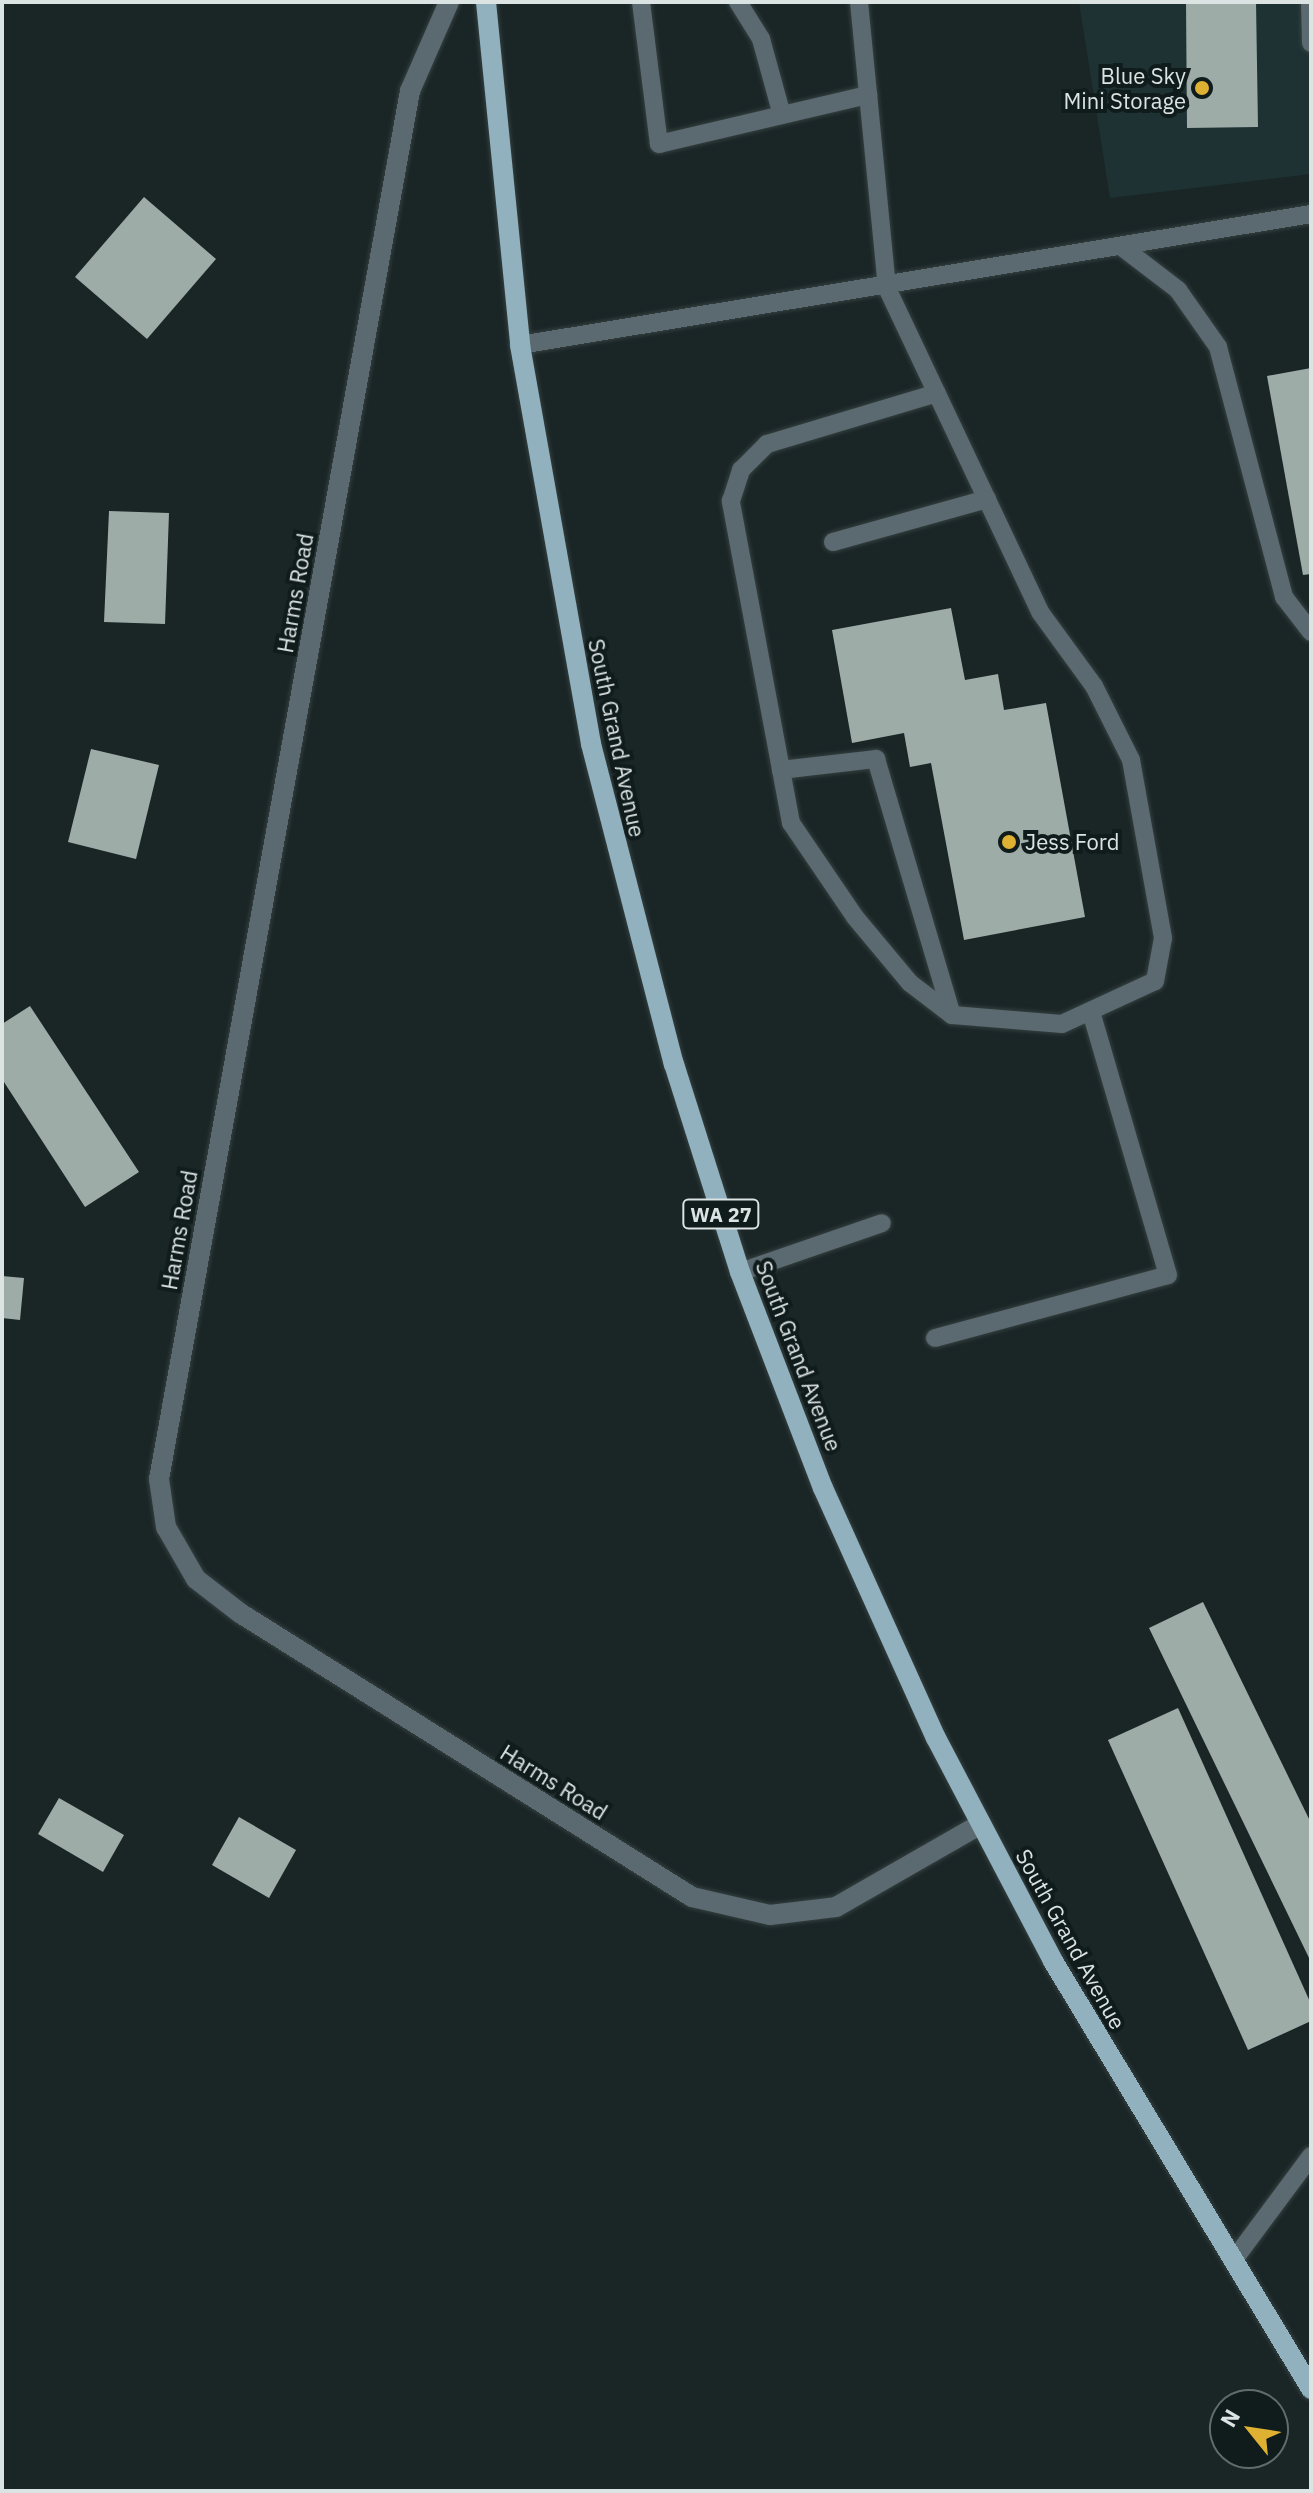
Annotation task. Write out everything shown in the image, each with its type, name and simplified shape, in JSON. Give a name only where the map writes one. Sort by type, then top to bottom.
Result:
[{"type":"main road","name":"South Grand Avenue","points":[[486,2],[520,345],[614,841],[740,1272],[834,1513],[981,1824],[1154,2137],[1311,2389]]},
{"type":"street","name":"Harms Road","points":[[449,2],[410,91],[159,1479],[166,1527],[196,1579],[240,1613],[692,1897],[770,1915],[836,1907],[981,1824]]},
{"type":"lane","points":[[641,2],[659,144],[868,95]]},
{"type":"lane","points":[[738,2],[761,39],[782,115]]},
{"type":"lane","points":[[859,2],[887,288],[937,393],[1040,612],[1094,686],[1131,760],[1163,938],[1155,981],[1062,1024],[952,1015],[910,983],[855,917],[791,823],[731,501],[741,470],[767,444],[937,393]]},
{"type":"lane","points":[[1310,2],[1311,43]]},
{"type":"lane","points":[[520,345],[887,288],[1311,214]]},
{"type":"lane","points":[[1122,247],[1178,290],[1218,347],[1284,597],[1311,632]]},
{"type":"lane","points":[[833,542],[987,499]]},
{"type":"lane","points":[[781,770],[876,759],[952,1015]]},
{"type":"lane","points":[[935,1338],[1168,1275],[1091,1012]]},
{"type":"lane","points":[[740,1272],[882,1223]]},
{"type":"lane","points":[[1233,2261],[1311,2156]]},
{"type":"shaded area","name":"Blue Sky Mini Storage","points":[[1079,2],[1311,2],[1311,174],[1110,198]]},
{"type":"building","points":[[1186,2],[1256,2],[1258,127],[1187,128]]},
{"type":"building","points":[[144,197],[216,259],[147,339],[75,277]]},
{"type":"building","points":[[1311,368],[1311,574],[1303,575],[1267,376]]},
{"type":"building","points":[[109,511],[169,513],[165,624],[104,622]]},
{"type":"building","name":"Jess Ford","points":[[951,608],[965,680],[998,674],[1004,710],[1046,703],[1085,917],[964,940],[931,763],[910,767],[904,733],[852,743],[832,630]]},
{"type":"building","points":[[91,749],[159,765],[136,859],[68,842]]},
{"type":"building","points":[[30,1006],[139,1172],[85,1207],[2,1079],[2,1024]]},
{"type":"building","points":[[2,1276],[24,1278],[20,1320],[2,1318]]},
{"type":"building","points":[[1203,1602],[1311,1823],[1311,1962],[1149,1628]]},
{"type":"building","points":[[1178,1708],[1311,2004],[1311,2021],[1248,2050],[1108,1740]]},
{"type":"building","points":[[59,1798],[124,1835],[103,1872],[38,1834]]},
{"type":"building","points":[[239,1817],[296,1850],[269,1898],[212,1865]]},
{"type":"place","name":"Blue Sky Mini Storage","points":[[1202,88]]},
{"type":"place","name":"Jess Ford","points":[[1009,842]]}]
